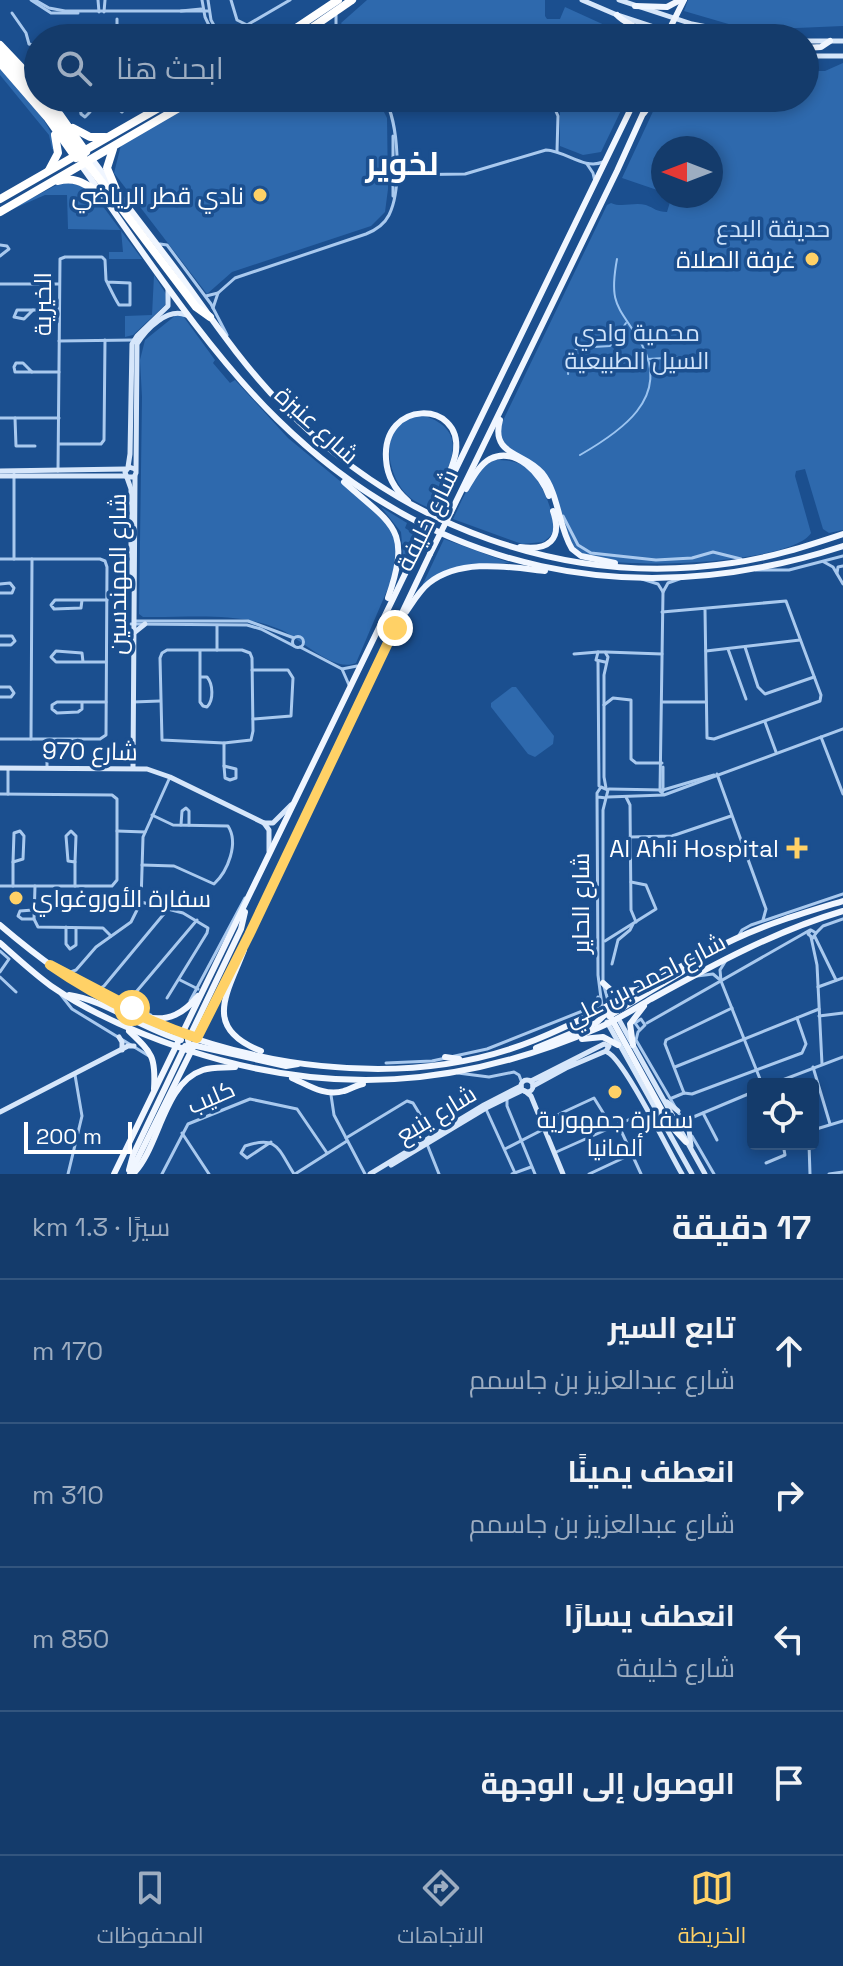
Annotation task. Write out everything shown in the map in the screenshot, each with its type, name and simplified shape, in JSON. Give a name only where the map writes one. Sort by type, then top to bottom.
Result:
[{"type":"highway","points":[[302,24],[338,0]]},
{"type":"highway","points":[[319,24],[352,0]]},
{"type":"highway","points":[[0,45],[24,70]]},
{"type":"highway","points":[[0,54],[24,80]]},
{"type":"highway","name":"شارع عنيزة","points":[[0,63],[24,91]]},
{"type":"highway","name":"شارع عنيزة","points":[[43,112],[83,158]]},
{"type":"highway","points":[[50,112],[196,307],[212,313]]},
{"type":"highway","name":"شارع عنيزة","points":[[58,112],[83,158]]},
{"type":"highway","points":[[0,212],[49,183],[110,136],[152,112]]},
{"type":"highway","points":[[0,206],[161,112]]},
{"type":"highway","points":[[0,199],[47,172],[114,146],[172,112]]},
{"type":"highway","points":[[47,117],[59,146],[56,159],[47,172]]},
{"type":"highway","points":[[66,123],[90,137],[110,136]]},
{"type":"highway","points":[[114,146],[107,168],[117,192]]},
{"type":"highway","points":[[49,183],[76,179],[102,194]]},
{"type":"main road","points":[[635,6],[667,7],[682,0]]},
{"type":"main road","points":[[672,24],[682,0]]},
{"type":"main road","points":[[617,15],[630,24]]},
{"type":"main road","points":[[675,19],[676,24]]},
{"type":"main road","points":[[819,47],[830,41]]},
{"type":"main road","name":"شارع خليفة","points":[[131,1174],[187,1042],[202,988],[629,112]]},
{"type":"main road","name":"شارع خليفة","points":[[114,1174],[154,1092],[249,935],[644,112]]},
{"type":"main road","name":"شارع عنيزة","points":[[83,158],[117,192],[267,389],[319,441],[377,486],[424,513],[497,543],[563,560],[630,568],[681,568],[748,561],[843,534]]},
{"type":"main road","name":"شارع عنيزة","points":[[83,158],[102,194],[191,317],[253,393],[334,470],[373,498],[434,531],[494,554],[563,570],[642,579],[752,570],[843,546]]},
{"type":"main road","points":[[510,391],[498,424],[499,440],[507,451],[527,460],[542,473],[569,544],[576,553],[630,568]]},
{"type":"main road","points":[[424,513],[399,493],[390,478],[386,461],[391,433],[399,421],[410,415],[421,413],[437,416],[447,422],[454,433],[456,449],[439,505]]},
{"type":"main road","points":[[452,510],[479,470],[491,459],[508,458],[530,467],[547,492],[556,519],[556,532],[549,543],[540,548],[497,543]]},
{"type":"main road","points":[[334,470],[383,516],[397,538],[400,555],[398,569],[381,620]]},
{"type":"main road","points":[[395,628],[423,588],[448,573],[487,567],[563,570]]},
{"type":"main road","points":[[187,1042],[241,929],[249,897]]},
{"type":"main road","name":"شارع احمد بن علي","points":[[187,1042],[301,1063],[365,1069],[419,1067],[467,1060],[534,1040],[580,1019],[610,1015],[637,990],[738,938],[843,901]]},
{"type":"main road","name":"شارع احمد بن علي","points":[[187,1042],[237,1066],[289,1075],[377,1081],[457,1073],[532,1053],[610,1015],[650,1000],[765,939],[823,918],[843,915]]},
{"type":"main road","points":[[0,925],[82,987],[152,1018],[174,1016],[191,1004],[202,988]]},
{"type":"main road","points":[[249,935],[226,992],[224,1018],[238,1041],[266,1056]]},
{"type":"main road","points":[[0,943],[63,993],[126,1028],[146,1046],[154,1061],[154,1092]]},
{"type":"main road","points":[[515,1058],[596,1023],[682,972],[692,961]]},
{"type":"main road","points":[[603,983],[613,992],[637,990]]},
{"type":"main road","points":[[63,993],[84,998],[135,1023],[187,1042]]},
{"type":"main road","points":[[633,1045],[629,1033],[631,1021],[650,1000]]},
{"type":"main road","points":[[132,1010],[187,1042]]},
{"type":"main road","points":[[610,1015],[670,1125],[686,1142]]},
{"type":"main road","points":[[566,1018],[580,1019]]},
{"type":"main road","points":[[126,1028],[286,1066],[301,1063]]},
{"type":"main road","points":[[532,1053],[594,1036],[618,1045]]},
{"type":"main road","points":[[445,1057],[467,1060]]},
{"type":"main road","points":[[365,1069],[386,1063]]},
{"type":"main road","points":[[131,1174],[143,1161],[176,1092],[185,1081],[203,1070],[237,1066]]},
{"type":"main road","points":[[289,1075],[317,1090],[329,1092],[341,1092],[377,1081]]},
{"type":"street","points":[[33,0],[51,13],[206,10]]},
{"type":"street","points":[[98,0],[101,12]]},
{"type":"street","points":[[101,12],[105,0]]},
{"type":"street","points":[[202,0],[210,24]]},
{"type":"street","points":[[208,0],[206,10],[214,24]]},
{"type":"street","points":[[231,0],[237,20],[245,24]]},
{"type":"street","points":[[249,24],[290,0]]},
{"type":"street","points":[[582,0],[639,24]]},
{"type":"street","points":[[619,0],[698,24]]},
{"type":"street","points":[[335,24],[337,11]]},
{"type":"street","points":[[12,13],[24,30]]},
{"type":"street","points":[[117,19],[117,24]]},
{"type":"street","points":[[819,41],[843,41]]},
{"type":"street","points":[[819,56],[843,56]]},
{"type":"street","points":[[206,296],[218,293],[238,277],[371,232],[386,220],[395,187],[395,125],[391,112]]},
{"type":"street","points":[[391,112],[394,199]]},
{"type":"street","points":[[557,151],[558,112]]},
{"type":"street","points":[[394,175],[465,174],[539,151],[557,151],[587,164],[597,165],[607,160]]},
{"type":"street","points":[[395,162],[408,175]]},
{"type":"street","points":[[587,164],[595,184]]},
{"type":"street","points":[[395,187],[408,175]]},
{"type":"street","name":"شارع عنيزة","points":[[156,243],[167,245],[206,296],[212,313]]},
{"type":"street","points":[[0,245],[9,249],[0,256]]},
{"type":"street","name":"الخيرية","points":[[58,473],[60,261],[65,257],[102,257],[107,282],[119,306],[129,306],[130,284],[107,282]]},
{"type":"street","points":[[0,284],[59,284]]},
{"type":"street","points":[[59,341],[134,340],[168,306],[168,284]]},
{"type":"street","points":[[212,313],[218,293]]},
{"type":"street","points":[[33,310],[25,319],[20,319],[20,310],[33,310],[59,310]]},
{"type":"street","name":"شارع المهندسين","points":[[133,671],[137,344],[169,314],[180,312],[191,317]]},
{"type":"street","points":[[59,444],[104,442],[105,340]]},
{"type":"street","name":"شارع المهندسين","points":[[133,768],[131,492],[127,472],[134,340]]},
{"type":"street","points":[[32,372],[20,363],[20,372],[32,372],[59,372]]},
{"type":"street","points":[[0,418],[59,418]]},
{"type":"street","points":[[15,418],[16,446],[35,446]]},
{"type":"street","points":[[127,472],[135,473]]},
{"type":"street","points":[[0,473],[135,473]]},
{"type":"street","points":[[14,473],[14,559]]},
{"type":"street","name":"شارع عنيزة","points":[[556,504],[578,545],[591,553],[656,560],[692,558],[711,552],[748,561]]},
{"type":"street","name":"شارع عنيزة","points":[[752,570],[786,570],[843,556]]},
{"type":"street","points":[[0,559],[102,559],[107,567],[106,732],[103,738],[0,739]]},
{"type":"street","points":[[31,739],[32,559]]},
{"type":"street","points":[[821,562],[830,564],[843,584]]},
{"type":"street","points":[[837,573],[838,566],[843,566]]},
{"type":"street","points":[[662,793],[663,592],[667,584],[682,578]]},
{"type":"street","points":[[642,579],[658,584],[663,592]]},
{"type":"street","points":[[0,584],[10,583],[14,588],[12,593],[0,593]]},
{"type":"street","points":[[82,600],[82,606],[77,610],[56,609],[51,605],[53,600],[82,600],[107,600]]},
{"type":"street","points":[[662,612],[784,600],[790,606],[821,695],[820,701],[710,740],[705,733],[705,610]]},
{"type":"street","points":[[135,609],[144,623]]},
{"type":"street","points":[[134,633],[144,623],[248,621],[294,638],[298,636],[303,639],[300,647]]},
{"type":"street","points":[[133,623],[256,627],[342,669],[349,680],[349,689]]},
{"type":"street","points":[[217,624],[217,650]]},
{"type":"street","points":[[0,636],[12,636],[15,641],[11,645],[0,645]]},
{"type":"street","points":[[294,638],[294,646]]},
{"type":"street","points":[[706,651],[800,640]]},
{"type":"street","points":[[745,647],[758,687],[765,694],[814,677]]},
{"type":"street","points":[[728,649],[746,699]]},
{"type":"street","points":[[167,650],[217,650],[248,652],[251,655],[253,735],[249,741],[224,743],[164,742],[161,738],[160,701],[162,653],[167,650]]},
{"type":"street","points":[[83,662],[82,653],[78,651],[56,651],[51,655],[56,662],[83,662],[107,662]]},
{"type":"street","points":[[200,651],[200,702],[207,707],[211,702],[211,684],[208,678],[201,677]]},
{"type":"street","points":[[598,652],[599,789],[662,793],[843,729]]},
{"type":"street","points":[[605,652],[604,777],[607,788]]},
{"type":"street","points":[[582,653],[606,662],[621,654]]},
{"type":"street","points":[[574,654],[662,654]]},
{"type":"street","points":[[342,669],[361,664]]},
{"type":"street","points":[[252,670],[288,670],[293,678],[291,716],[287,719],[253,719]]},
{"type":"street","points":[[0,687],[10,687],[14,693],[11,697],[0,697]]},
{"type":"street","points":[[604,691],[613,698],[628,698],[632,703],[632,761],[662,763]]},
{"type":"street","points":[[603,706],[613,698]]},
{"type":"street","points":[[133,702],[160,701]]},
{"type":"street","points":[[82,703],[82,709],[78,712],[57,713],[52,709],[55,703],[106,702]]},
{"type":"street","points":[[662,702],[706,702]]},
{"type":"street","points":[[765,721],[776,752]]},
{"type":"street","points":[[821,737],[843,794]]},
{"type":"street","points":[[47,739],[47,768]]},
{"type":"street","points":[[224,743],[224,766]]},
{"type":"street","name":"شارع 970","points":[[0,768],[152,770],[264,823]]},
{"type":"street","points":[[8,768],[8,794]]},
{"type":"street","points":[[598,797],[662,793],[716,774]]},
{"type":"street","points":[[716,774],[766,909],[776,916]]},
{"type":"street","points":[[67,973],[79,967],[92,950],[131,922],[141,902],[145,832],[170,777]]},
{"type":"street","points":[[705,779],[714,780],[721,786]]},
{"type":"street","points":[[662,781],[672,788]]},
{"type":"street","points":[[652,791],[662,781]]},
{"type":"street","name":"شارع الحاير","points":[[607,788],[603,810],[603,983],[610,1015]]},
{"type":"street","name":"شارع الحاير","points":[[599,789],[599,992],[610,1015]]},
{"type":"street","points":[[0,794],[112,795],[117,799],[115,884],[0,886]]},
{"type":"street","points":[[612,964],[618,940],[634,923],[631,910],[630,805],[624,795]]},
{"type":"street","points":[[630,805],[637,796]]},
{"type":"street","points":[[264,823],[273,823],[291,805]]},
{"type":"street","points":[[181,825],[182,811],[186,808],[189,811],[189,825]]},
{"type":"street","points":[[142,865],[171,865],[210,884],[218,883],[230,859],[231,830],[225,826],[181,825],[152,815]]},
{"type":"street","points":[[630,837],[677,835],[732,816]]},
{"type":"street","points":[[270,834],[277,819]]},
{"type":"street","points":[[264,823],[269,828],[269,851]]},
{"type":"street","points":[[13,862],[23,859],[24,836],[20,831],[14,833],[13,862],[13,886]]},
{"type":"street","points":[[75,862],[66,859],[66,836],[69,831],[76,836],[75,886]]},
{"type":"street","points":[[117,831],[145,832]]},
{"type":"street","points":[[603,942],[611,934],[655,912],[657,907],[646,885],[631,882]]},
{"type":"street","points":[[35,886],[34,919],[38,927],[103,928],[111,936]]},
{"type":"street","name":"شارع احمد بن علي","points":[[738,938],[747,926],[843,894]]},
{"type":"street","points":[[141,902],[168,909],[206,925],[207,933],[167,998]]},
{"type":"street","points":[[96,990],[104,986],[168,909]]},
{"type":"street","points":[[763,920],[766,909]]},
{"type":"street","points":[[34,910],[22,910],[18,914],[20,919],[34,919]]},
{"type":"street","name":"شارع احمد بن علي","points":[[645,1023],[798,936],[810,930],[813,936],[823,926],[843,915]]},
{"type":"street","points":[[122,1003],[131,998],[197,920]]},
{"type":"street","points":[[66,927],[66,946],[70,949],[76,945],[76,928]]},
{"type":"street","points":[[603,928],[611,934]]},
{"type":"street","points":[[798,936],[813,936]]},
{"type":"street","points":[[813,936],[836,980]]},
{"type":"street","points":[[813,936],[822,1064]]},
{"type":"street","points":[[0,951],[8,958],[0,974],[16,992]]},
{"type":"street","points":[[727,958],[719,971],[721,981],[759,1078]]},
{"type":"street","points":[[50,965],[132,1010]]},
{"type":"street","points":[[79,967],[79,980]]},
{"type":"street","points":[[693,977],[713,974],[721,981]]},
{"type":"street","points":[[818,987],[843,978]]},
{"type":"street","points":[[179,979],[202,988]]},
{"type":"street","points":[[104,986],[104,994]]},
{"type":"street","name":"شارع خليفة","points":[[132,1010],[168,1015],[187,1005],[202,988]]},
{"type":"street","name":"شارع احمد بن علي","points":[[386,1063],[432,1061],[499,1046],[594,1006],[599,992]]},
{"type":"street","points":[[63,993],[72,1009],[154,1061]]},
{"type":"street","points":[[131,998],[132,1010]]},
{"type":"street","points":[[684,1093],[665,1044],[669,1037],[732,1008]]},
{"type":"street","points":[[675,1067],[819,1009]]},
{"type":"street","points":[[819,1016],[843,1013]]},
{"type":"street","points":[[610,1015],[618,1045],[692,1174]]},
{"type":"street","points":[[610,1015],[679,1113],[714,1174]]},
{"type":"street","points":[[668,1099],[684,1093],[692,1094],[804,1051],[806,1044],[797,1018]]},
{"type":"street","points":[[640,1030],[635,1023],[638,1019],[645,1023],[636,1040],[705,1174]]},
{"type":"street","points":[[119,1037],[122,1050]]},
{"type":"street","name":"شارع ينبع","points":[[485,1106],[527,1088],[607,1044],[609,1049],[606,1051],[616,1059],[641,1099]]},
{"type":"street","points":[[0,1112],[128,1046],[134,1046]]},
{"type":"street","points":[[787,1078],[843,1057]]},
{"type":"street","points":[[813,1067],[830,1124]]},
{"type":"street","points":[[457,1073],[489,1077],[514,1072],[519,1075],[563,1174]]},
{"type":"street","points":[[68,1174],[82,1116],[72,1076]]},
{"type":"street","points":[[637,1079],[641,1099],[678,1172]]},
{"type":"street","name":"شارع ينبع","points":[[377,1174],[485,1106],[527,1088]]},
{"type":"street","points":[[329,1092],[334,1115],[368,1174]]},
{"type":"street","points":[[333,1101],[334,1096],[341,1092]]},
{"type":"street","points":[[679,1113],[691,1118],[747,1095]]},
{"type":"street","points":[[507,1097],[507,1106],[535,1174]]},
{"type":"street","points":[[505,1149],[594,1098],[612,1127]]},
{"type":"street","name":"كليب","points":[[162,1174],[182,1133],[192,1122],[253,1099],[297,1109],[327,1153]]},
{"type":"street","points":[[271,1142],[247,1158],[241,1153],[245,1146],[263,1140],[271,1142],[295,1174],[407,1101],[413,1103],[434,1137]]},
{"type":"street","points":[[485,1106],[513,1174],[532,1167]]},
{"type":"street","points":[[637,1116],[645,1106]]},
{"type":"street","points":[[703,1113],[717,1140]]},
{"type":"street","points":[[554,1153],[637,1116],[650,1116]]},
{"type":"street","points":[[691,1118],[688,1128],[692,1151]]},
{"type":"street","points":[[819,1127],[843,1121]]},
{"type":"street","points":[[653,1122],[669,1136]]},
{"type":"street","points":[[618,1124],[641,1174]]},
{"type":"street","points":[[182,1133],[209,1174]]},
{"type":"street","points":[[426,1142],[439,1174]]},
{"type":"street","name":"شارع ينبع","points":[[368,1174],[426,1142]]},
{"type":"street","points":[[766,1163],[785,1155],[784,1150]]},
{"type":"street","points":[[809,1150],[810,1174]]},
{"type":"street","points":[[589,1174],[599,1172],[632,1154]]},
{"type":"street","points":[[829,1174],[843,1172]]},
{"type":"green space","points":[[367,0],[545,0],[547,19],[560,19],[565,7],[602,24],[342,24]]},
{"type":"green space","points":[[688,0],[843,0],[843,26],[728,24],[684,11]]},
{"type":"green space","points":[[843,63],[843,530],[829,533],[823,529],[805,469],[796,471],[795,476],[811,533],[797,543],[773,552],[704,562],[633,563],[586,557],[571,545],[551,486],[515,456],[498,431],[607,205],[641,204],[667,212],[668,208],[723,208],[723,136],[651,136],[651,188],[622,178],[653,112],[819,112],[819,71]]},
{"type":"green space","points":[[0,69],[24,95],[24,104],[0,75]]},
{"type":"green space","points":[[30,112],[38,112],[42,117],[57,150],[52,149],[49,135]]},
{"type":"green space","name":"نادي قطر الرياضي","points":[[178,112],[384,112],[387,118],[388,189],[385,212],[371,226],[232,272],[207,294],[114,173],[121,145]]},
{"type":"green space","points":[[560,112],[620,112],[601,152],[583,155],[560,146]]},
{"type":"green space","points":[[64,181],[90,189],[120,230],[68,229],[67,195],[45,195],[6,212]]},
{"type":"green space","points":[[121,231],[142,259],[109,259],[109,252],[123,252]]},
{"type":"green space","points":[[154,275],[166,294],[165,305],[133,335],[125,337],[125,316],[152,315]]},
{"type":"green space","points":[[176,315],[183,316],[215,360],[213,363],[230,383],[235,380],[288,438],[375,510],[390,527],[397,546],[397,567],[356,663],[347,665],[327,659],[287,633],[263,623],[194,616],[143,617],[139,614],[140,360],[145,340]]},
{"type":"green space","points":[[422,415],[439,422],[449,432],[453,442],[448,467],[429,508],[412,499],[401,488],[392,468],[389,447],[396,428],[406,420]]},
{"type":"green space","points":[[495,460],[511,461],[526,467],[542,488],[553,518],[551,534],[543,542],[522,544],[453,519],[475,478]]},
{"type":"green space","points":[[381,507],[407,523],[405,528],[416,535],[404,567],[401,532]]},
{"type":"green space","points":[[444,539],[510,563],[471,564],[422,586]]},
{"type":"green space","points":[[516,687],[554,736],[553,744],[535,757],[528,754],[491,707],[491,703]]},
{"type":"waterway","points":[[580,455],[625,424],[646,397],[650,381],[649,364],[642,345],[615,297],[617,259]]},
{"type":"waterway","points":[[568,374],[571,353],[578,348],[610,346],[626,323]]},
{"type":"waterway","points":[[648,359],[679,357],[692,362]]},
{"type":"place","name":"نادي قطر الرياضي","points":[[260,195]]},
{"type":"place","name":"غرفة الصلاة","points":[[812,259]]},
{"type":"place","name":"Al Ahli Hospital","points":[[797,848]]},
{"type":"place","name":"سفارة الأوروغواي","points":[[16,898]]},
{"type":"place","name":"سفارة جمهورية ألمانيا","points":[[615,1092]]},
{"type":"district","name":"لخوير","points":[[402,164]]},
{"type":"route","points":[[132,1008],[50,965],[114,1005],[197,1038],[395,628]]},
{"type":"park label","name":"حديقة البدع","points":[[773,228]]},
{"type":"park label","name":"محمية وادي السيل الطبيعية","points":[[637,346]]}]
